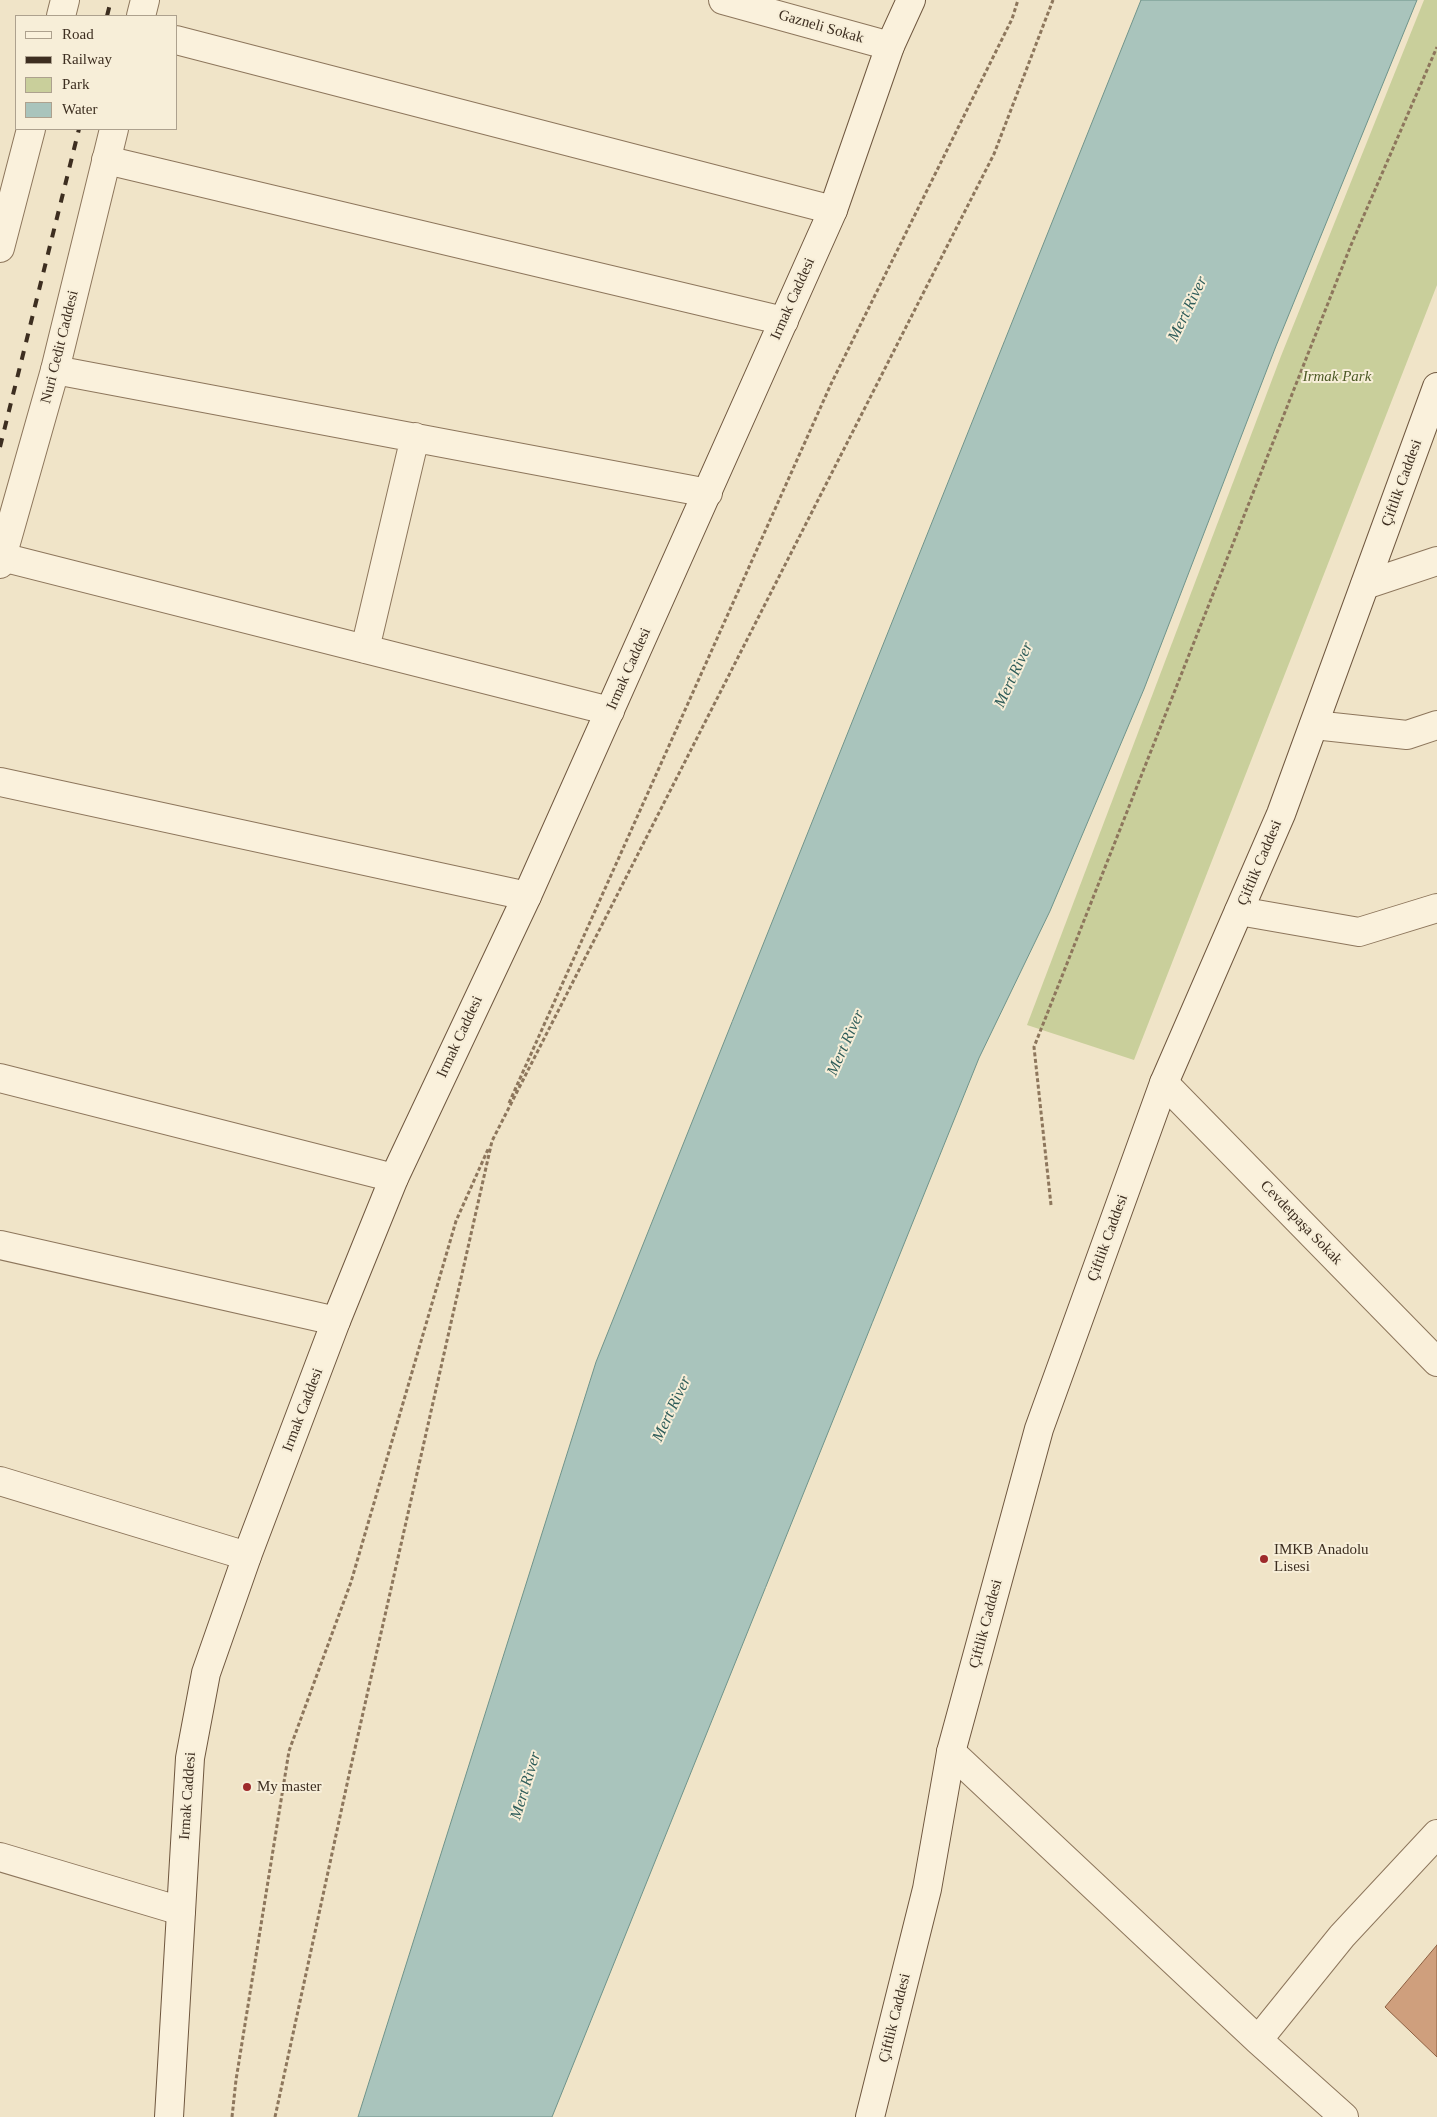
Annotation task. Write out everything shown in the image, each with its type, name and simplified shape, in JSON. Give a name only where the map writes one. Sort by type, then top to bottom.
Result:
[{"type":"street","points":[[61,15],[65,0]]},
{"type":"street","points":[[141,15],[145,0]]},
{"type":"street","name":"Gazneli Sokak","points":[[723,0],[890,46]]},
{"type":"street","name":"Irmak Caddesi","points":[[169,2117],[192,1748],[206,1673],[247,1556],[336,1321],[394,1178],[527,896],[833,210],[890,46],[911,0]]},
{"type":"street","points":[[178,41],[833,210]]},
{"type":"street","points":[[0,248],[31,130]]},
{"type":"street","name":"Nuri Cedit Caddesi","points":[[1,561],[55,370],[114,130]]},
{"type":"street","points":[[106,160],[784,321]]},
{"type":"street","points":[[55,370],[708,493]]},
{"type":"street","name":"Çiftlik Caddesi","points":[[870,2117],[927,1889],[951,1752],[1039,1429],[1164,1083],[1281,814],[1436,391]]},
{"type":"street","points":[[365,649],[415,437]]},
{"type":"street","points":[[1,561],[365,649],[610,711]]},
{"type":"street","points":[[1365,585],[1437,561]]},
{"type":"street","points":[[1314,725],[1407,735],[1437,725]]},
{"type":"street","points":[[0,782],[527,896]]},
{"type":"street","points":[[1239,911],[1359,932],[1437,908]]},
{"type":"street","points":[[0,1078],[394,1178]]},
{"type":"street","name":"Cevdetpaşa Sokak","points":[[1164,1083],[1437,1362]]},
{"type":"street","points":[[0,1245],[336,1321]]},
{"type":"street","points":[[0,1481],[247,1556]]},
{"type":"street","points":[[951,1752],[1258,2040],[1344,2117]]},
{"type":"street","points":[[1258,2040],[1342,1936],[1437,1834]]},
{"type":"street","points":[[0,1856],[181,1911]]},
{"type":"path","points":[[232,2117],[289,1751],[351,1582],[456,1221],[831,384],[1012,19],[1018,0]]},
{"type":"path","points":[[275,2117],[349,1775],[492,1141],[994,154],[1053,0]]},
{"type":"path","points":[[1052,1205],[1034,1047],[1348,254],[1437,47]]},
{"type":"green space","name":"Irmak Park","points":[[1424,0],[1437,0],[1437,285],[1134,1060],[1027,1025],[1281,356]]},
{"type":"water","name":"Mert River","points":[[1141,0],[1417,0],[1276,346],[1144,689],[1050,911],[979,1058],[552,2117],[358,2117],[596,1362]]},
{"type":"building","points":[[1437,1945],[1437,2057],[1385,2007]]},
{"type":"railway","points":[[107,15],[111,0]]},
{"type":"railway","points":[[0,447],[79,130]]},
{"type":"place","name":"IMKB Anadolu Lisesi","points":[[1264,1559]]},
{"type":"place","name":"My master","points":[[247,1787]]}]
